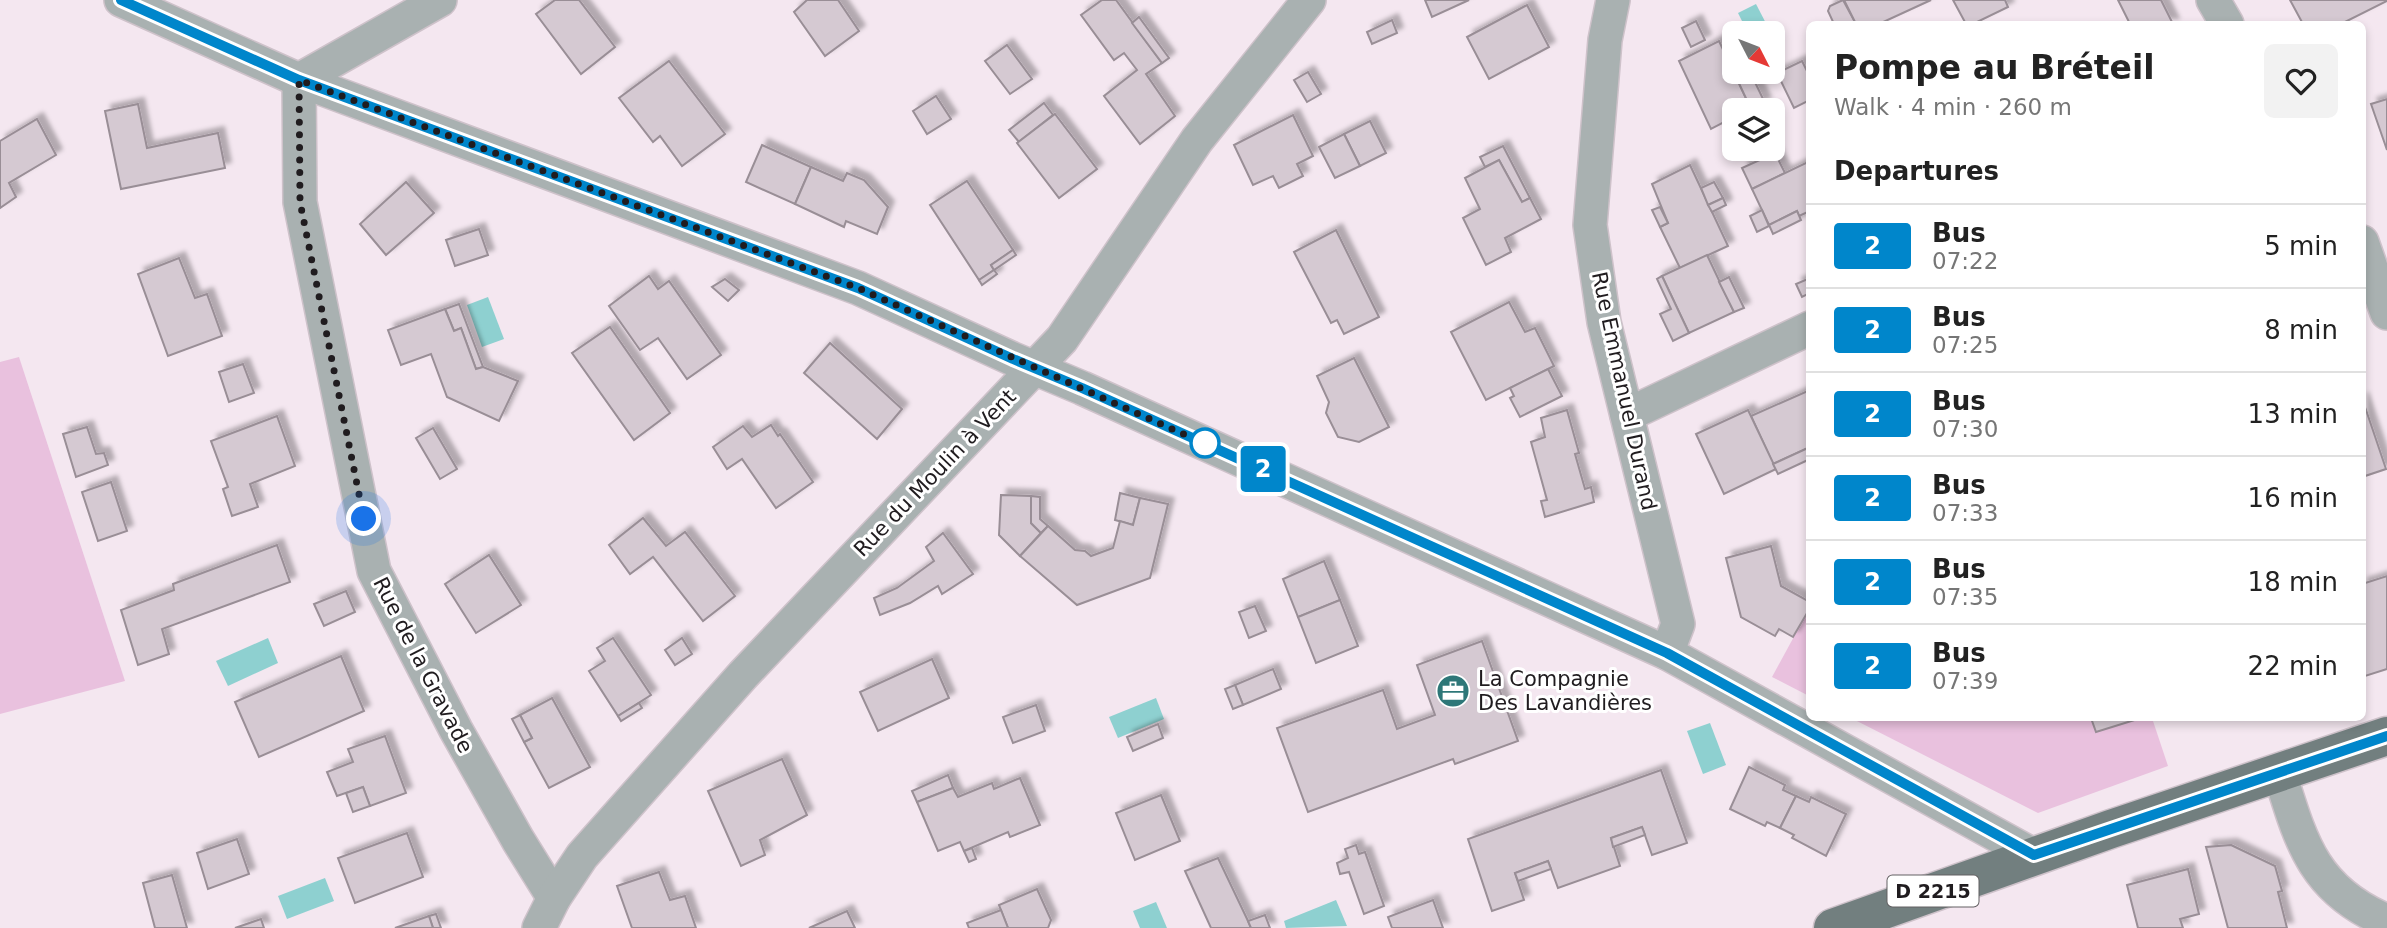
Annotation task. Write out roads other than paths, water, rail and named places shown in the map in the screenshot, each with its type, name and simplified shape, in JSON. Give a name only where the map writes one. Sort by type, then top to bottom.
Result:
[{"type":"main road","name":"D 2215","points":[[1833,928],[2034,855],[2387,736]]},
{"type":"street","points":[[121,0],[299,80],[858,288],[1667,653],[2034,855]]},
{"type":"street","points":[[299,80],[440,0]]},
{"type":"street","name":"Rue du Moulin à Vent","points":[[539,928],[554,898],[582,856],[743,675],[1062,339],[1198,140],[1309,0]]},
{"type":"street","name":"Rue Emmanuel Durand","points":[[1613,0],[1605,40],[1590,225],[1604,322],[1678,624],[1667,653]]},
{"type":"street","points":[[2213,0],[2225,21]]},
{"type":"street","name":"Rue de la Gravade","points":[[299,80],[300,202],[374,572],[456,730],[554,898]]},
{"type":"street","points":[[2366,253],[2387,313]]},
{"type":"street","points":[[1627,415],[1806,330]]},
{"type":"street","points":[[2280,771],[2301,842],[2314,866],[2331,885],[2352,902],[2387,921]]},
{"type":"water","points":[[1756,4],[1765,21],[1742,21],[1738,13]]},
{"type":"water","points":[[488,297],[504,339],[482,347],[467,305]]},
{"type":"water","points":[[268,638],[278,663],[228,686],[216,661]]},
{"type":"water","points":[[1156,698],[1164,719],[1118,738],[1109,717]]},
{"type":"water","points":[[1710,723],[1726,765],[1703,774],[1687,731]]},
{"type":"water","points":[[325,878],[334,901],[287,919],[278,896]]},
{"type":"water","points":[[1336,900],[1347,926],[1286,928],[1284,921]]},
{"type":"water","points":[[1156,902],[1167,928],[1140,928],[1133,911]]},
{"type":"place","name":"La Compagnie Des Lavandières","points":[[1453,691]]}]
